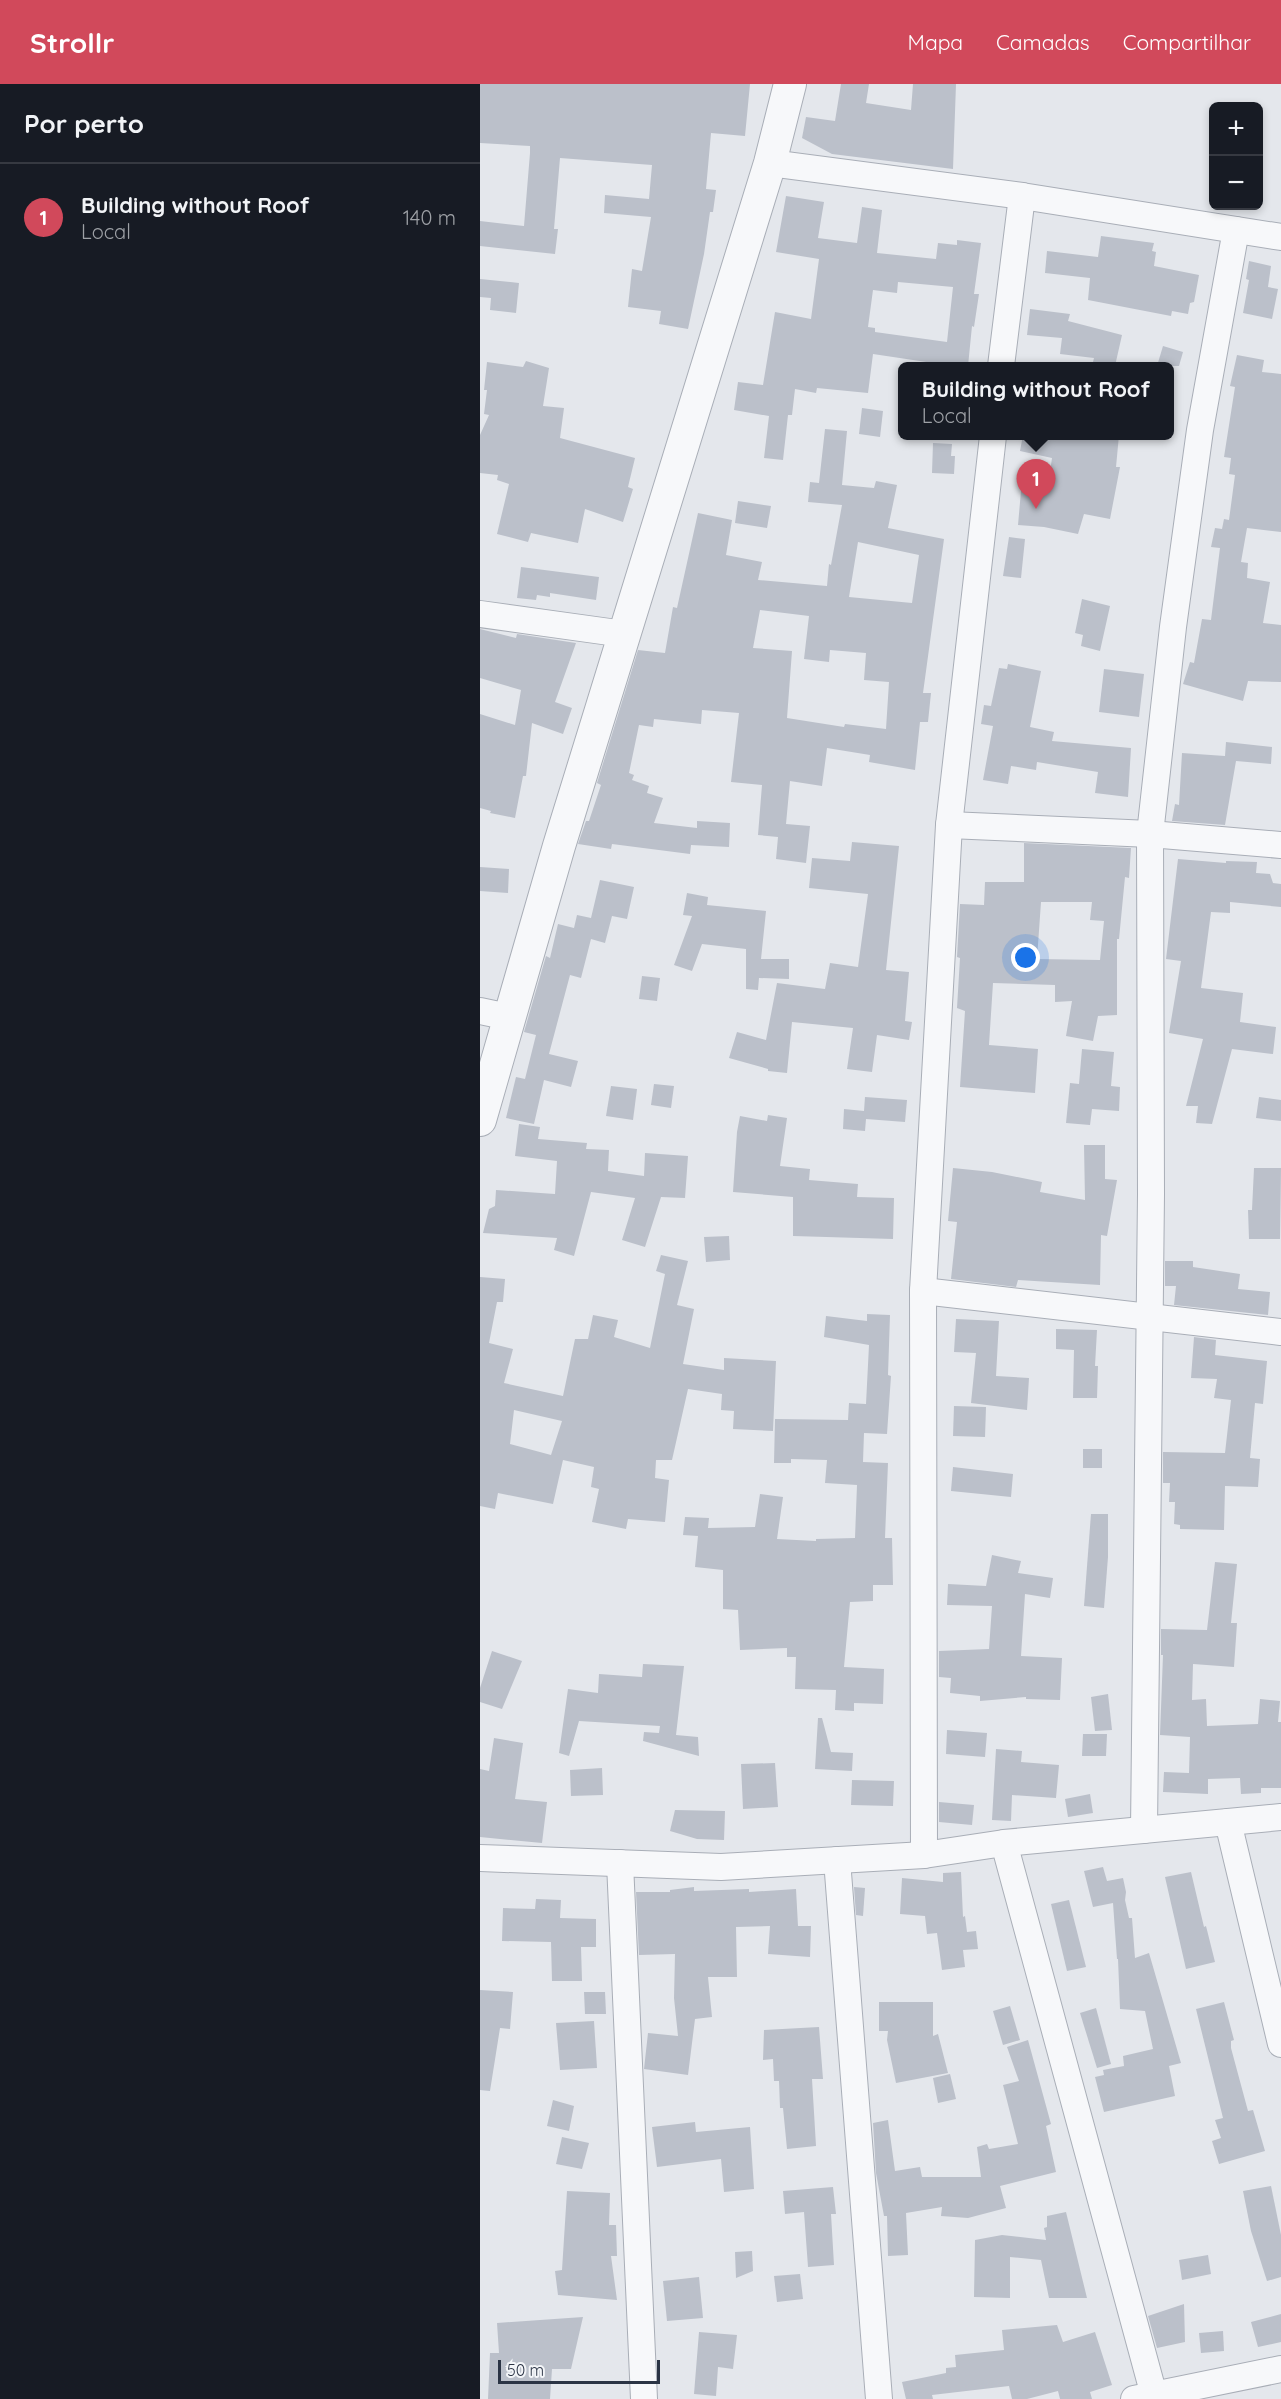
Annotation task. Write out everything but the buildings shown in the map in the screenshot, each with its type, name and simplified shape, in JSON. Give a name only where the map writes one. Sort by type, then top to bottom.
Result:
[{"type":"street","points":[[480,1120],[494,1014],[624,634],[770,162],[790,84]]},
{"type":"street","points":[[770,162],[1022,196],[1281,237]]},
{"type":"street","points":[[1001,362],[1022,196]]},
{"type":"street","points":[[1144,1830],[1149,1318],[1150,834],[1173,627],[1198,442],[1236,230]]},
{"type":"street","points":[[924,1855],[923,1291],[950,825],[992,440]]},
{"type":"street","points":[[480,614],[624,634]]},
{"type":"street","points":[[950,825],[1150,834],[1281,845]]},
{"type":"street","points":[[923,1291],[1281,1332]]},
{"type":"street","points":[[480,1858],[721,1867],[924,1855],[1004,1843],[1281,1817]]},
{"type":"street","points":[[1228,1822],[1281,2044]]},
{"type":"street","points":[[1004,1843],[1148,2397],[1281,2369]]},
{"type":"street","points":[[837,1860],[879,2399]]},
{"type":"street","points":[[620,1863],[644,2399]]},
{"type":"place","name":"Building without Roof","points":[[1036,509]]}]
